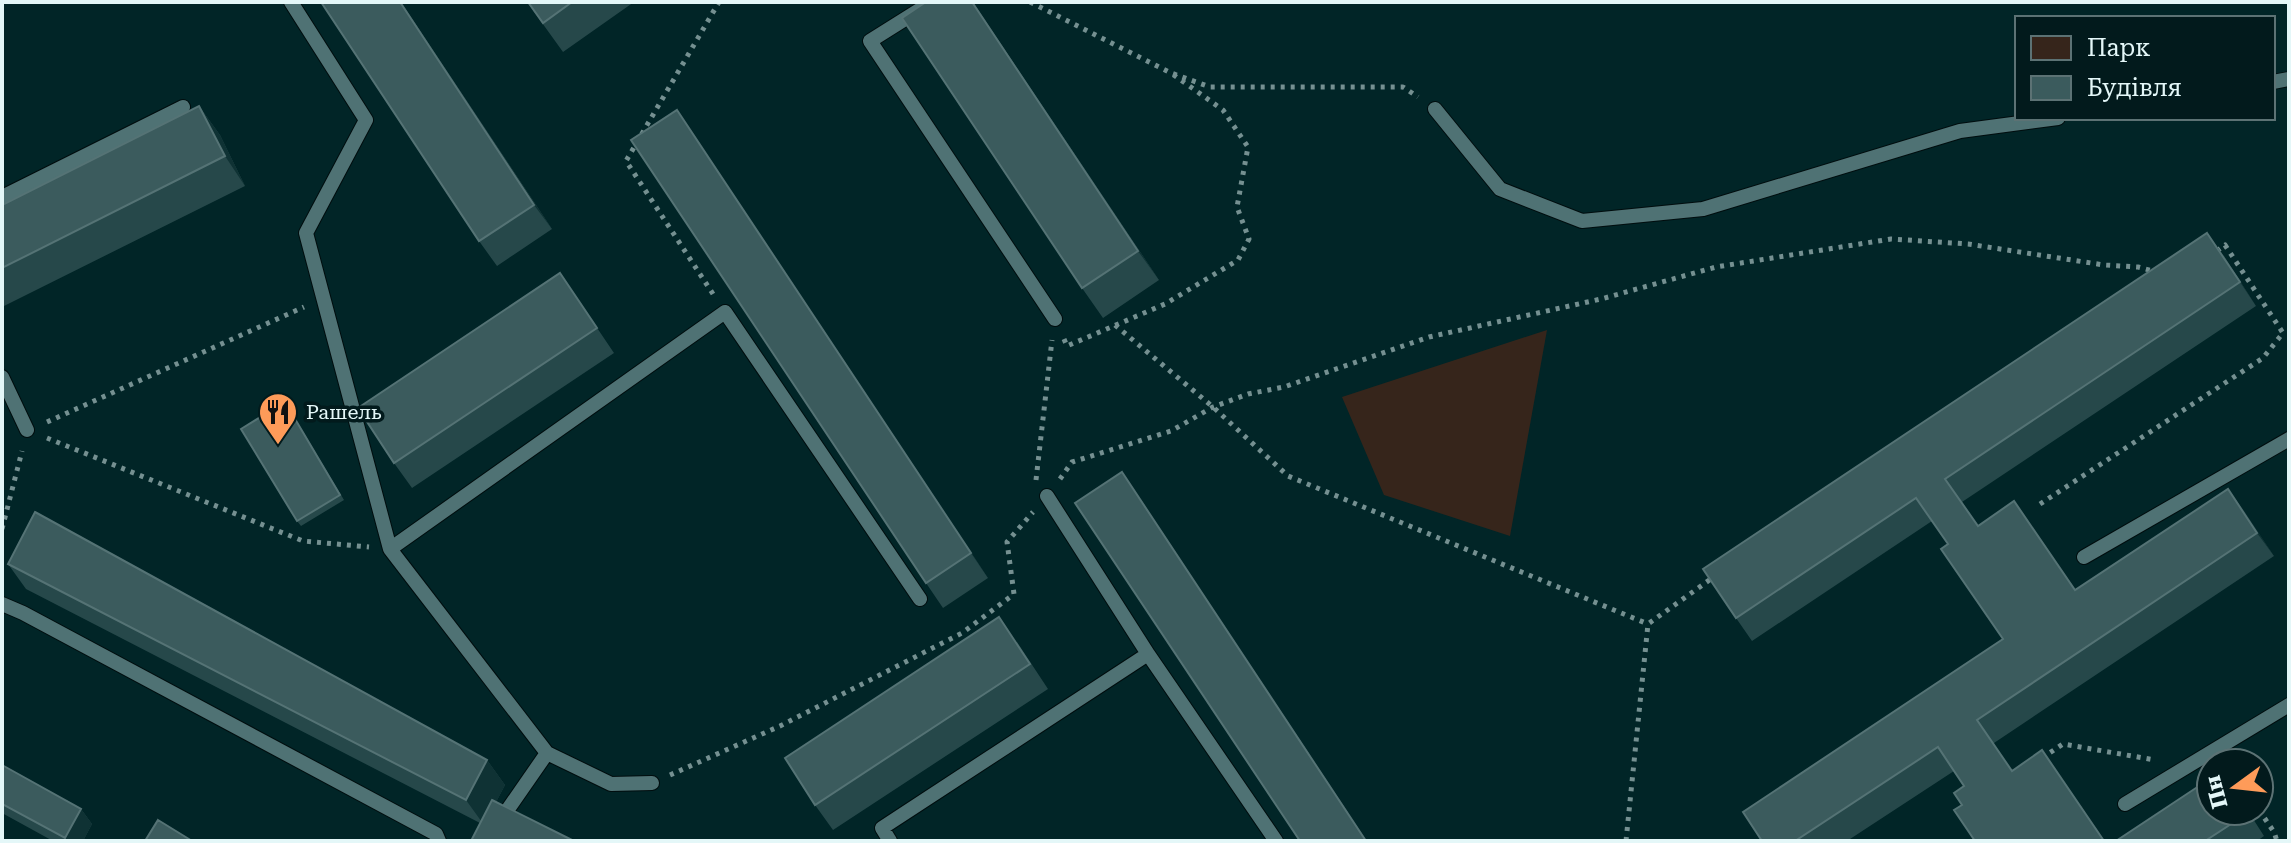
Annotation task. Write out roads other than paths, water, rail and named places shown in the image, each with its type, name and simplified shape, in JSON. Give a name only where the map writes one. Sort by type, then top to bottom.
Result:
[{"type":"lane","points":[[291,2],[366,120],[306,233],[390,549],[547,753],[611,784],[652,783]]},
{"type":"lane","points":[[932,2],[870,41],[1055,319]]},
{"type":"lane","points":[[2,197],[183,107]]},
{"type":"lane","points":[[1435,109],[1500,189],[1582,221],[1703,209],[1960,131],[2043,120]]},
{"type":"lane","points":[[390,549],[725,312],[920,599]]},
{"type":"lane","points":[[2,377],[27,430]]},
{"type":"lane","points":[[2084,557],[2289,439]]},
{"type":"lane","points":[[1047,496],[1148,654],[1276,841]]},
{"type":"lane","points":[[2,604],[436,834],[439,841]]},
{"type":"lane","points":[[890,841],[882,828],[1148,654]]},
{"type":"lane","points":[[2125,804],[2289,705]]},
{"type":"lane","points":[[486,841],[547,753]]},
{"type":"place","name":"Рашель","points":[[278,446]]}]
